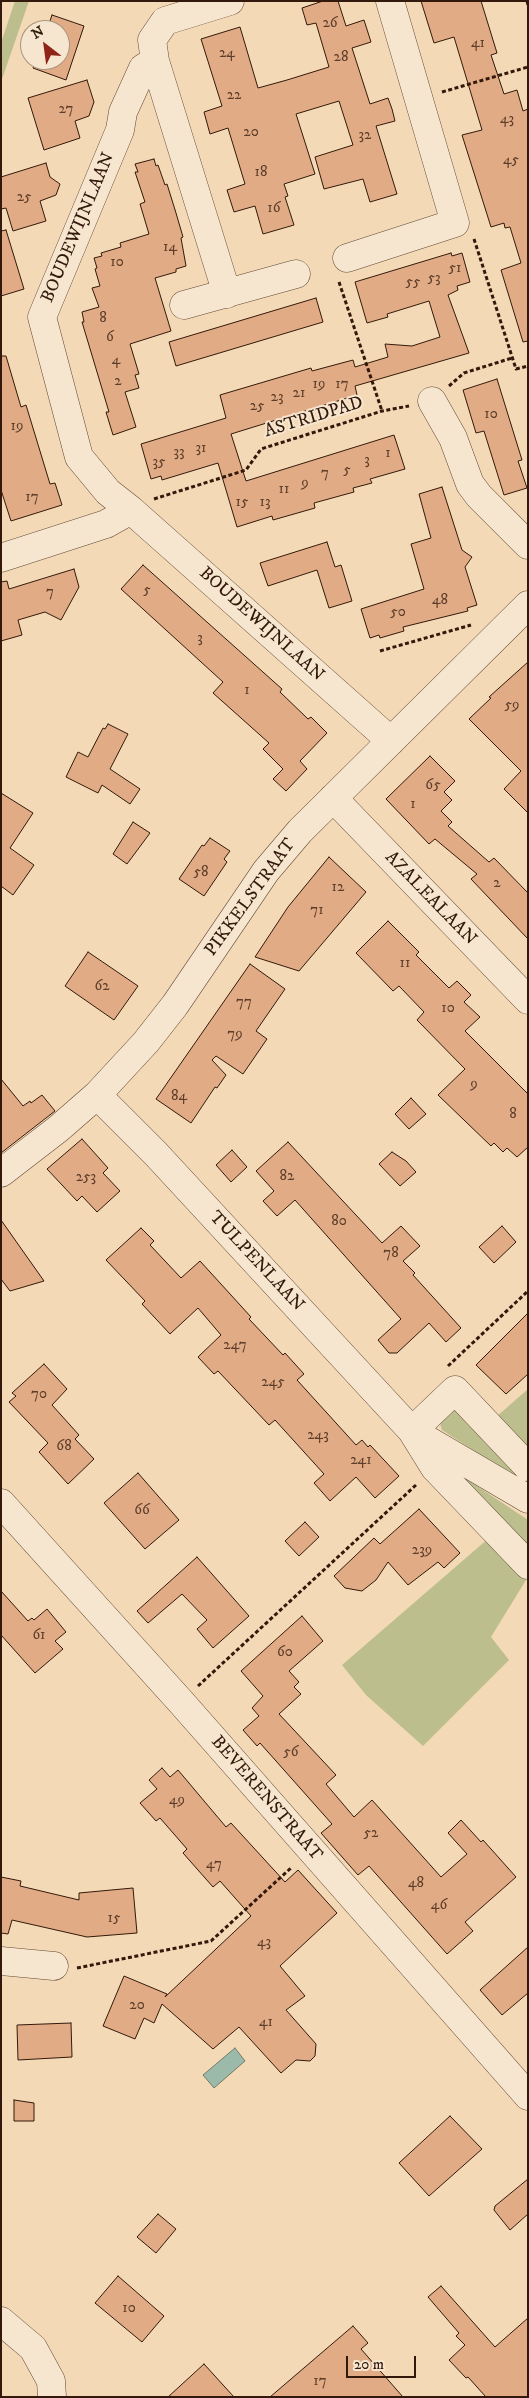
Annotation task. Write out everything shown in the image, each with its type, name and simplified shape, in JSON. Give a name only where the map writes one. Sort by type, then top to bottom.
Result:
[{"type":"street","points":[[227,294],[169,100],[155,61],[152,40],[165,21],[230,1]]},
{"type":"street","points":[[342,265],[455,223],[390,1]]},
{"type":"street","name":"BOUDEWIJNLAAN","points":[[155,61],[143,68],[123,112],[120,130],[42,317],[78,457],[108,492],[131,510],[391,740]]},
{"type":"street","name":"BOUDEWIJNLAAN","points":[[120,130],[134,116],[150,106],[169,100]]},
{"type":"street","points":[[184,306],[296,274]]},
{"type":"street","points":[[432,401],[454,438],[470,484],[479,496],[528,545]]},
{"type":"street","points":[[1,558],[106,524],[131,510]]},
{"type":"street","name":"PIKKELSTRAAT","points":[[1,1173],[97,1096],[146,1042],[176,1005],[266,871],[300,831],[528,605]]},
{"type":"street","name":"AZALEALAAN","points":[[333,798],[528,1000]]},
{"type":"street","name":"TULPENLAAN","points":[[97,1096],[156,1154],[412,1431],[435,1468],[528,1566]]},
{"type":"street","points":[[412,1431],[455,1390],[528,1467]]},
{"type":"street","name":"TULPENLAAN","points":[[412,1431],[528,1499]]},
{"type":"street","name":"BEVERENSTRAAT","points":[[1,1503],[181,1702],[528,2096]]},
{"type":"street","points":[[1,1961],[54,1966]]},
{"type":"street","points":[[1,2321],[33,2348],[51,2381],[52,2397]]},
{"type":"path","points":[[527,1],[528,5]]},
{"type":"path","points":[[419,100],[528,67]]},
{"type":"path","points":[[455,223],[468,220],[516,369],[528,366]]},
{"type":"path","points":[[342,265],[382,411]]},
{"type":"path","points":[[432,401],[464,373],[512,358]]},
{"type":"path","name":"ASTRIDPAD","points":[[131,510],[149,500],[246,470],[261,449],[382,411],[432,401]]},
{"type":"path","points":[[380,651],[474,624]]},
{"type":"path","points":[[446,1367],[528,1291]]},
{"type":"path","points":[[181,1702],[435,1468]]},
{"type":"path","points":[[54,1966],[76,1968],[211,1941],[310,1850]]},
{"type":"green space","points":[[15,1],[29,1],[22,20],[20,20],[20,27],[1,82],[1,43]]},
{"type":"green space","points":[[528,1389],[528,1454],[495,1418]]},
{"type":"green space","points":[[455,1407],[521,1477],[516,1478],[442,1430],[439,1419]]},
{"type":"green space","points":[[465,1478],[528,1520],[528,1552],[461,1479]]},
{"type":"green space","points":[[489,1538],[526,1580],[491,1637],[509,1660],[423,1746],[366,1695],[342,1665]]},
{"type":"shaded area","points":[[235,2048],[245,2061],[214,2088],[203,2075]]},
{"type":"building","points":[[323,1],[338,1],[346,26],[364,20],[371,42],[352,48],[370,104],[388,98],[392,109],[395,121],[376,126],[397,194],[370,202],[363,179],[324,189],[315,157],[353,145],[339,101],[296,114],[315,174],[284,184],[288,196],[285,197],[294,225],[263,234],[255,206],[234,212],[227,190],[245,184],[228,128],[210,134],[204,112],[222,106],[201,39],[240,27],[258,88],[329,67],[316,23],[307,25],[302,8]]},
{"type":"building","points":[[421,1],[481,1],[497,53],[491,55],[504,94],[517,90],[523,111],[528,109],[528,341],[523,342],[501,270],[521,263],[510,227],[505,228],[504,223],[491,227],[462,135],[482,130],[454,37],[434,43]]},
{"type":"building","points":[[52,15],[67,20],[50,20]]},
{"type":"building","points":[[70,21],[84,26],[70,68]]},
{"type":"building","points":[[38,70],[69,70],[66,80]]},
{"type":"building","points":[[87,80],[94,102],[89,116],[75,121],[80,138],[44,150],[28,98]]},
{"type":"building","points":[[154,159],[165,185],[167,184],[176,213],[183,237],[181,238],[186,266],[176,269],[176,272],[155,278],[171,331],[130,344],[139,374],[135,375],[139,388],[125,392],[136,427],[113,435],[106,412],[109,412],[82,322],[84,322],[82,312],[99,307],[92,288],[100,286],[94,258],[102,256],[101,253],[121,247],[120,243],[149,234],[140,204],[145,202],[135,172],[138,172],[135,164]]},
{"type":"building","points":[[46,163],[50,177],[60,184],[56,195],[40,201],[46,221],[13,231],[6,208],[1,209],[1,177]]},
{"type":"building","points":[[6,230],[24,289],[1,296],[1,231]]},
{"type":"building","points":[[451,253],[452,256],[462,253],[470,282],[457,286],[458,290],[448,295],[469,353],[355,386],[357,395],[231,434],[246,481],[394,435],[405,469],[370,479],[372,483],[353,488],[354,492],[314,503],[315,508],[273,520],[272,516],[237,527],[218,463],[162,480],[161,476],[151,479],[141,444],[226,418],[220,395],[311,368],[312,371],[353,360],[355,367],[388,357],[385,344],[412,346],[440,337],[429,301],[387,314],[388,317],[367,323],[355,282]]},
{"type":"building","points":[[316,298],[323,322],[176,366],[169,342]]},
{"type":"building","points":[[1,356],[6,356],[21,407],[26,405],[50,484],[55,483],[62,505],[11,521],[1,490]]},
{"type":"building","points":[[497,379],[522,460],[518,461],[527,488],[504,495],[484,431],[476,433],[463,390]]},
{"type":"building","points":[[442,487],[462,550],[472,557],[465,567],[477,605],[467,608],[468,611],[403,627],[404,631],[380,638],[379,635],[370,638],[361,609],[424,589],[411,544],[431,538],[419,494]]},
{"type":"building","points":[[327,542],[335,567],[341,565],[352,601],[329,608],[317,570],[268,586],[260,563]]},
{"type":"building","points":[[143,565],[282,689],[280,692],[308,719],[311,717],[327,733],[300,761],[307,769],[286,791],[273,779],[283,769],[263,749],[269,743],[213,693],[223,682],[121,589]]},
{"type":"building","points":[[74,569],[79,587],[61,620],[45,612],[18,620],[22,635],[1,641],[1,582],[7,581],[9,589]]},
{"type":"building","points":[[528,662],[528,813],[504,789],[521,771],[469,719],[491,698],[489,697]]},
{"type":"building","points":[[108,724],[128,734],[110,769],[140,789],[130,804],[102,785],[98,793],[66,777],[78,752],[88,757],[103,728],[105,729]]},
{"type":"building","points":[[430,756],[455,781],[444,792],[452,800],[441,811],[452,822],[448,826],[489,862],[494,858],[528,893],[528,939],[471,879],[477,874],[435,839],[429,844],[386,799]]},
{"type":"building","points":[[1,793],[33,813],[10,848],[34,865],[13,895],[1,886]]},
{"type":"building","points":[[133,822],[150,833],[127,864],[113,854]]},
{"type":"building","points":[[210,838],[230,851],[224,859],[227,862],[204,896],[179,879],[202,845],[204,846]]},
{"type":"building","points":[[329,857],[366,892],[299,971],[255,957],[288,907]]},
{"type":"building","points":[[388,921],[419,952],[416,955],[449,988],[457,981],[471,995],[464,1002],[480,1017],[465,1031],[528,1094],[528,1147],[517,1157],[507,1148],[503,1152],[494,1143],[491,1146],[438,1095],[465,1069],[417,1020],[424,1012],[399,986],[393,991],[356,953]]},
{"type":"building","points":[[88,952],[138,986],[114,1020],[65,986]]},
{"type":"building","points":[[250,964],[285,989],[256,1031],[267,1039],[243,1074],[216,1056],[212,1060],[226,1075],[217,1088],[215,1087],[191,1123],[156,1099]]},
{"type":"building","points":[[1,1079],[23,1106],[42,1095],[55,1111],[1,1153]]},
{"type":"building","points":[[411,1098],[426,1114],[409,1129],[395,1114]]},
{"type":"building","points":[[82,1139],[108,1168],[103,1173],[120,1191],[97,1212],[82,1196],[77,1201],[47,1169]]},
{"type":"building","points":[[288,1142],[382,1243],[401,1226],[420,1246],[403,1261],[415,1273],[413,1275],[461,1328],[446,1342],[429,1323],[397,1353],[389,1353],[378,1340],[401,1319],[295,1200],[277,1216],[263,1201],[274,1191],[256,1171]]},
{"type":"building","points":[[232,1150],[247,1167],[231,1182],[216,1165]]},
{"type":"building","points":[[392,1152],[406,1161],[416,1172],[400,1186],[379,1164]]},
{"type":"building","points":[[1,1220],[44,1281],[10,1291],[1,1279]]},
{"type":"building","points":[[502,1226],[516,1242],[494,1263],[479,1247]]},
{"type":"building","points":[[141,1228],[154,1241],[150,1245],[181,1278],[200,1261],[251,1317],[249,1319],[304,1374],[297,1380],[356,1445],[362,1440],[368,1447],[370,1445],[399,1476],[375,1498],[356,1477],[330,1501],[314,1483],[324,1474],[275,1420],[269,1425],[218,1371],[214,1374],[198,1357],[221,1335],[198,1308],[170,1334],[142,1304],[145,1301],[106,1260]]},
{"type":"building","points":[[528,1313],[528,1374],[506,1394],[476,1365]]},
{"type":"building","points":[[44,1364],[67,1389],[52,1405],[79,1435],[75,1439],[94,1459],[68,1484],[39,1452],[48,1443],[9,1402],[16,1396],[12,1393]]},
{"type":"building","points":[[138,1473],[179,1520],[145,1549],[104,1503]]},
{"type":"building","points":[[419,1509],[460,1553],[444,1568],[438,1562],[408,1585],[388,1562],[376,1580],[362,1591],[345,1588],[334,1576],[374,1538],[380,1544]]},
{"type":"building","points":[[305,1522],[319,1537],[299,1556],[285,1541]]},
{"type":"building","points":[[197,1557],[249,1616],[213,1648],[197,1629],[207,1620],[182,1594],[148,1623],[137,1611]]},
{"type":"building","points":[[1,1591],[28,1621],[32,1618],[34,1620],[47,1609],[66,1632],[55,1641],[63,1649],[35,1673],[1,1635]]},
{"type":"building","points":[[302,1616],[323,1641],[289,1671],[299,1682],[294,1687],[301,1694],[279,1714],[336,1775],[326,1784],[354,1817],[372,1800],[441,1877],[467,1854],[448,1833],[461,1820],[481,1842],[483,1840],[516,1877],[465,1922],[473,1931],[447,1954],[369,1866],[358,1875],[321,1833],[332,1824],[260,1743],[257,1746],[243,1730],[259,1716],[252,1708],[263,1696],[241,1671]]},
{"type":"building","points":[[162,1768],[170,1777],[178,1770],[226,1827],[231,1823],[285,1882],[298,1870],[337,1913],[280,1966],[305,1996],[286,2010],[316,2044],[315,2056],[310,2061],[296,2060],[281,2073],[239,2027],[213,2049],[162,2004],[154,2023],[144,2018],[135,2039],[103,2026],[124,1976],[167,1994],[165,1997],[251,1916],[220,1881],[213,1887],[183,1853],[187,1849],[160,1818],[156,1821],[140,1803],[157,1789],[149,1780]]},
{"type":"building","points":[[1,1877],[21,1881],[20,1886],[79,1900],[79,1893],[133,1888],[137,1933],[87,1937],[12,1920],[8,1934],[1,1933]]},
{"type":"building","points":[[528,1947],[528,1993],[502,2015],[480,1990]]},
{"type":"building","points":[[71,2023],[72,2057],[18,2060],[17,2025]]},
{"type":"building","points":[[14,2100],[34,2103],[34,2121],[14,2121]]},
{"type":"building","points":[[450,2116],[482,2149],[429,2196],[399,2163]]},
{"type":"building","points":[[528,2179],[528,2214],[510,2230],[494,2210],[495,2206]]},
{"type":"building","points":[[158,2214],[176,2229],[156,2253],[137,2237]]},
{"type":"building","points":[[118,2276],[164,2316],[142,2342],[95,2303]]},
{"type":"building","points":[[441,2286],[495,2347],[528,2318],[528,2397],[486,2397],[449,2360],[465,2345],[456,2336],[459,2333],[428,2297]]},
{"type":"building","points":[[353,2326],[368,2343],[361,2349],[403,2397],[270,2397]]},
{"type":"building","points":[[204,2364],[234,2397],[168,2397]]}]
